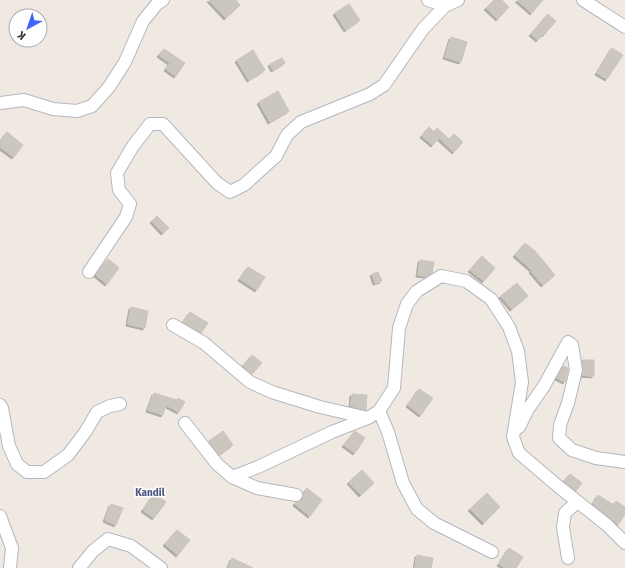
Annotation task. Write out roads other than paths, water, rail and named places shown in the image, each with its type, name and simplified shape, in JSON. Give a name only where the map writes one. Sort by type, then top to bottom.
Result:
[{"type":"street","points":[[0,102],[24,100],[53,109],[77,111],[92,106],[109,87],[125,62],[143,21],[157,4],[163,0]]},
{"type":"street","points":[[428,0],[445,6]]},
{"type":"street","points":[[89,272],[126,217],[130,204],[119,190],[117,173],[133,146],[150,124],[163,124],[217,184],[230,192],[244,185],[276,156],[287,135],[301,122],[370,94],[384,85],[423,29],[445,6],[458,0]]},
{"type":"street","points":[[582,0],[625,27]]},
{"type":"street","points":[[232,477],[258,467],[332,432],[368,418],[379,411],[394,388],[400,328],[407,304],[417,292],[441,276],[466,281],[491,299],[509,327],[518,350],[522,382],[513,436],[519,452],[577,502],[607,525],[625,543]]},
{"type":"street","points":[[173,325],[204,343],[250,382],[272,392],[320,407],[368,418]]},
{"type":"street","points":[[513,436],[528,409],[544,386],[568,342],[572,344],[576,370],[568,403],[560,425],[559,438],[572,450],[596,458],[625,462]]},
{"type":"street","points":[[0,405],[2,408],[9,446],[16,464],[27,472],[44,472],[68,455],[86,431],[97,412],[110,406],[120,404]]},
{"type":"street","points":[[379,411],[388,432],[403,484],[417,509],[434,523],[492,552]]},
{"type":"street","points":[[185,423],[217,464],[232,477],[256,488],[296,495]]},
{"type":"street","points":[[568,558],[563,527],[565,512],[577,502]]},
{"type":"street","points":[[0,516],[12,548],[10,568]]},
{"type":"street","points":[[79,568],[93,551],[108,539],[131,546],[161,568]]},
{"type":"district","name":"Kandil","points":[[150,492]]}]
